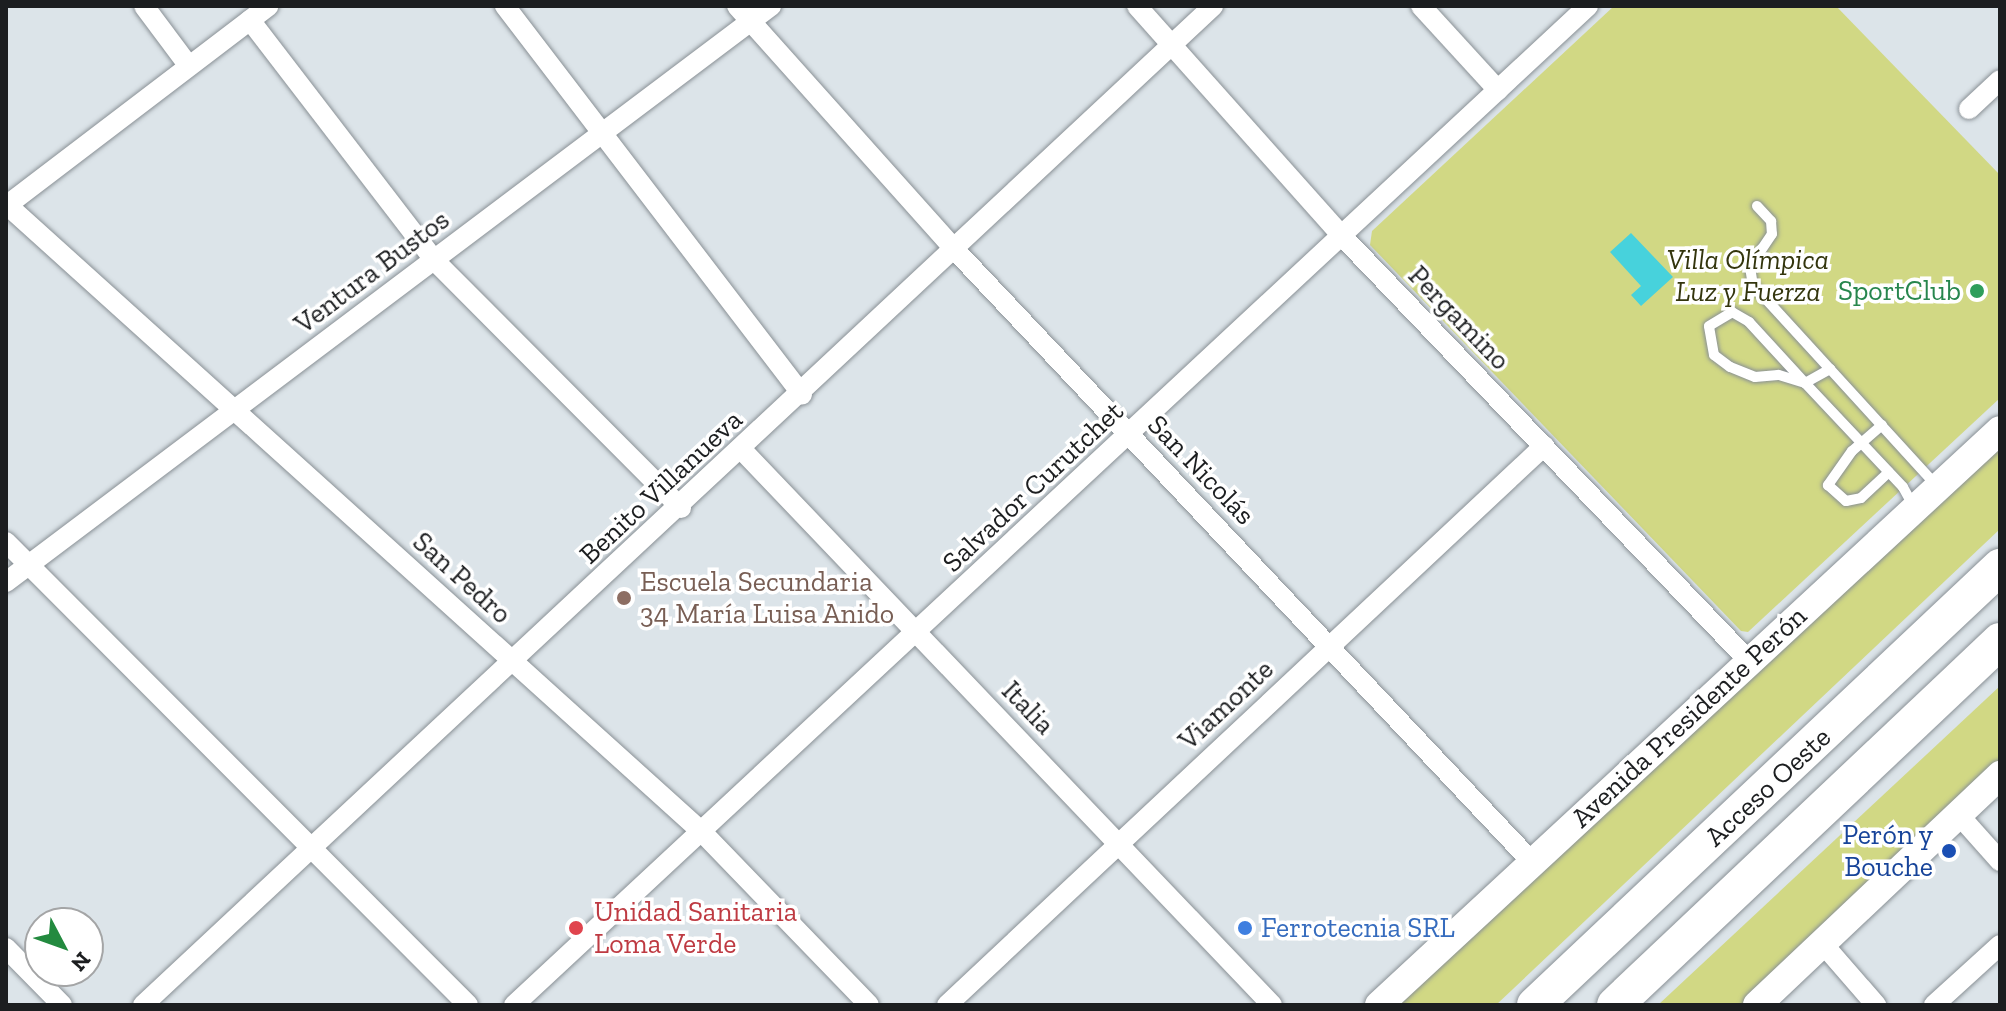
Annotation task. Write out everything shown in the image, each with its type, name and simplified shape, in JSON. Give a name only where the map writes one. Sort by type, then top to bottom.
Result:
[{"type":"highway","name":"Acceso Oeste","points":[[1535,1005],[2000,567]]},
{"type":"highway","name":"Acceso Oeste","points":[[1615,1005],[2000,641]]},
{"type":"street","points":[[144,6],[188,65]]},
{"type":"street","points":[[6,205],[269,6]]},
{"type":"street","points":[[505,6],[802,394]]},
{"type":"street","name":"Ventura Bustos","points":[[6,582],[602,134],[743,14],[771,6]]},
{"type":"street","name":"Pergamino","points":[[1137,6],[1341,235],[1749,661]]},
{"type":"street","name":"Benito Villanueva","points":[[143,1005],[743,451],[1213,6]]},
{"type":"street","points":[[1421,6],[1498,90]]},
{"type":"street","name":"Salvador Curutchet","points":[[514,1005],[1588,6]]},
{"type":"street","name":"San Nicolás","points":[[743,14],[956,251],[1532,862]]},
{"type":"street","points":[[250,20],[434,260],[681,508]]},
{"type":"street","points":[[1969,109],[2000,80]]},
{"type":"street","name":"San Pedro","points":[[6,205],[702,832],[869,1005]]},
{"type":"street","name":"Avenida Presidente Perón","points":[[1379,1005],[2000,430]]},
{"type":"street","name":"Viamonte","points":[[947,1005],[1544,446]]},
{"type":"street","name":"Italia","points":[[743,451],[1272,1005]]},
{"type":"street","points":[[6,542],[468,1005]]},
{"type":"street","points":[[1757,1005],[2000,775]]},
{"type":"street","points":[[1959,815],[2000,861]]},
{"type":"street","points":[[1823,944],[1876,1005]]},
{"type":"street","points":[[1934,1005],[2000,945]]},
{"type":"street","points":[[6,948],[62,1005]]},
{"type":"lane","points":[[1757,206],[1771,221],[1772,234],[1750,267],[1753,285],[1938,487]]},
{"type":"lane","points":[[1830,369],[1805,383],[1778,375],[1755,377],[1730,367],[1714,355],[1709,326],[1732,312],[1749,322],[1805,383],[1889,472],[1915,509]]},
{"type":"lane","points":[[1882,425],[1861,443],[1828,485],[1835,495],[1846,501],[1861,498],[1889,472]]},
{"type":"green space","name":"Villa Olímpica Luz y Fuerza","points":[[1614,6],[1836,6],[2000,175],[2000,398],[1748,632],[1741,631],[1370,245],[1372,231]]},
{"type":"green space","points":[[2000,446],[2000,529],[1496,1005],[1399,1005]]},
{"type":"green space","points":[[2000,686],[2000,764],[1746,1005],[1658,1005]]},
{"type":"water","points":[[1631,233],[1673,277],[1641,306],[1631,295],[1641,286],[1610,252]]},
{"type":"place","name":"SportClub","points":[[1977,291]]},
{"type":"place","name":"Escuela Secundaria 34 María Luisa Anido","points":[[624,598]]},
{"type":"place","name":"Perón y Bouche","points":[[1949,851]]},
{"type":"place","name":"Unidad Sanitaria Loma Verde","points":[[576,928]]},
{"type":"place","name":"Ferrotecnia SRL","points":[[1245,928]]}]
